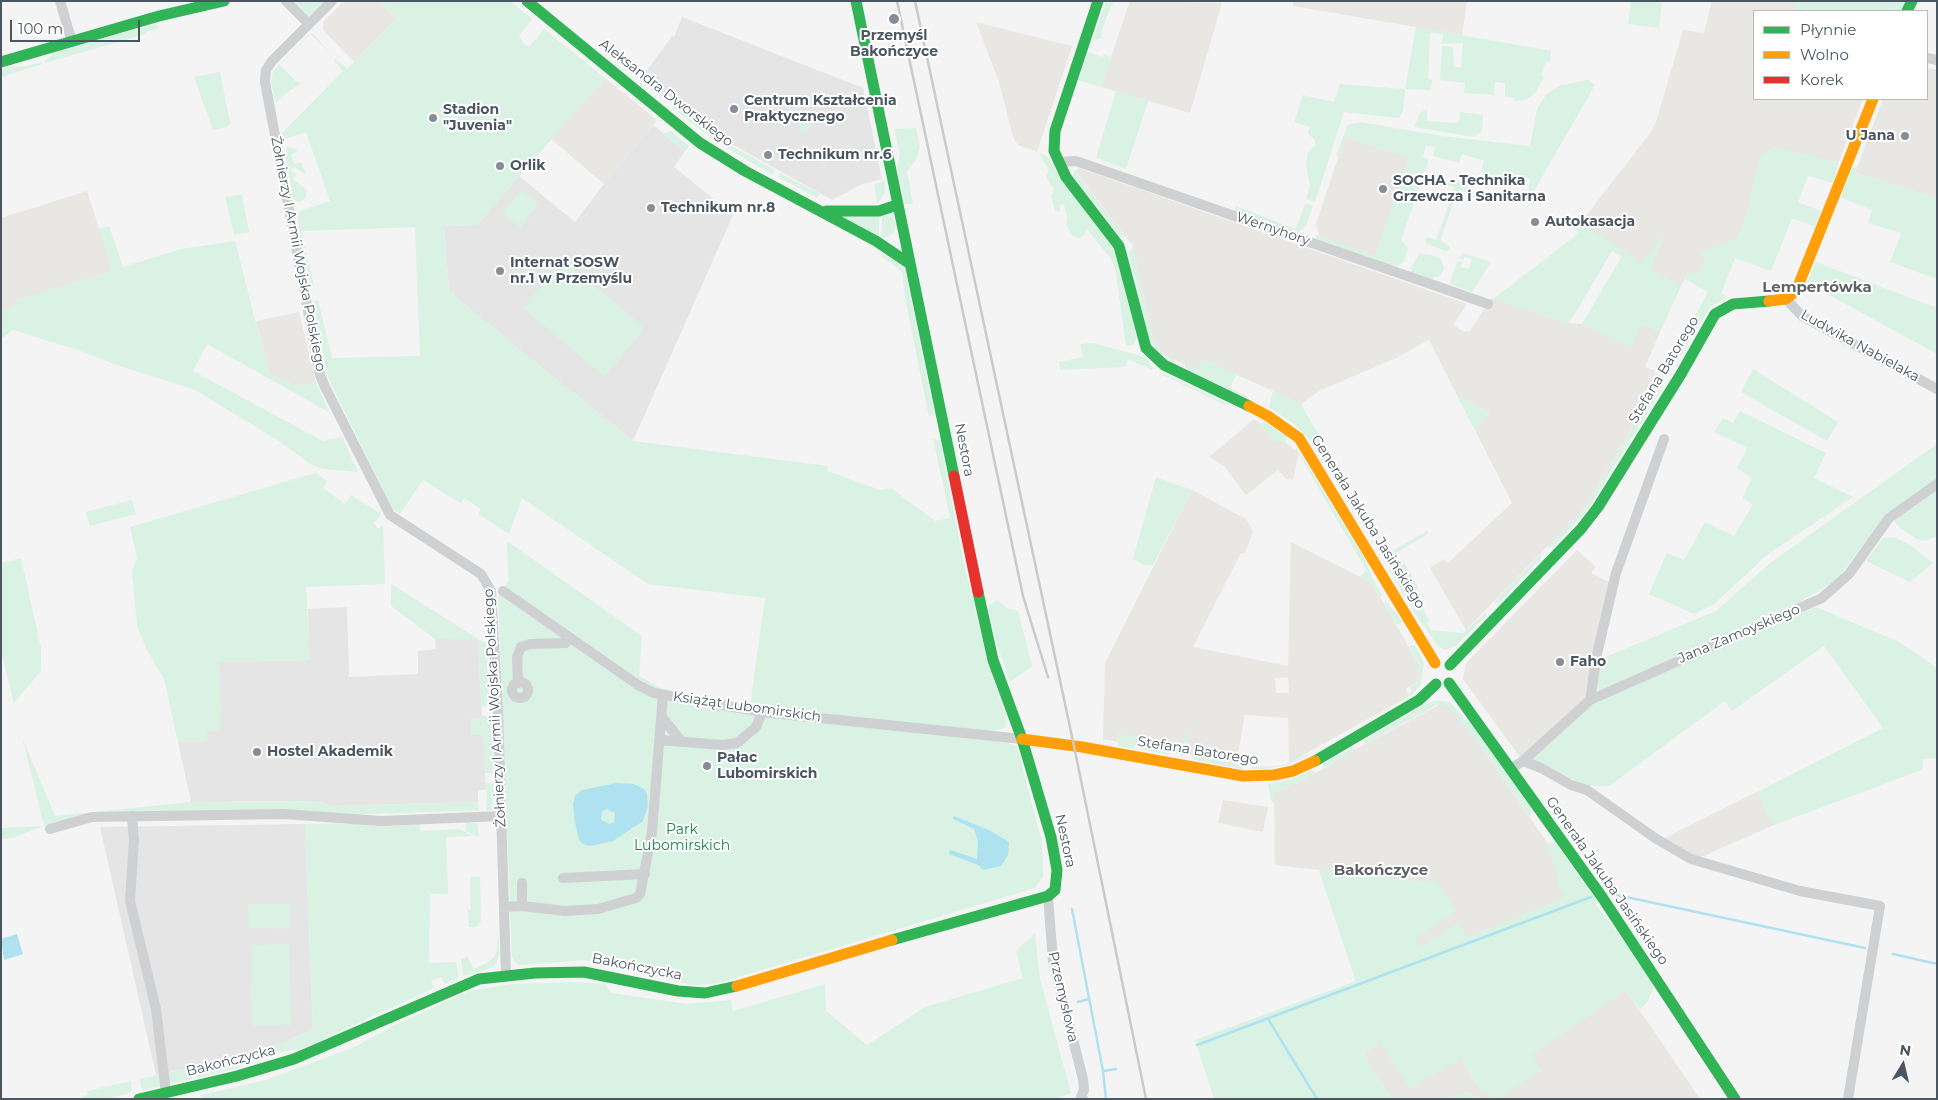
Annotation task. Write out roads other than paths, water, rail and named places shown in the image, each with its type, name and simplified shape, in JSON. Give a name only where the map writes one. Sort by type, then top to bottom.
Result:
[{"type":"street","points":[[60,1],[72,42]]},
{"type":"street","points":[[1,62],[199,4],[224,1]]},
{"type":"street","points":[[286,1],[309,24]]},
{"type":"street","name":"Żołnierzy I Armii Wojska Polskiego","points":[[332,1],[272,61],[266,70],[265,82],[320,374],[390,515],[481,574],[489,585],[496,680],[502,816],[506,975]]},
{"type":"street","name":"Aleksandra Dworskiego","points":[[527,1],[700,142],[745,171],[876,241],[910,264]]},
{"type":"street","name":"Nestora","points":[[856,1],[984,623],[993,660],[1022,739],[1056,860],[1058,880],[1055,890],[1048,896]]},
{"type":"street","name":"Generała Jakuba Jasińskiego","points":[[1098,1],[1055,131],[1054,151],[1066,177],[1119,246],[1143,339],[1150,353],[1164,365],[1268,416],[1285,426],[1298,438],[1352,523],[1432,674]]},
{"type":"street","points":[[1786,299],[1796,291],[1802,280],[1872,100]]},
{"type":"street","name":"Wernyhory","points":[[1058,162],[1076,161],[1488,304]]},
{"type":"street","name":"Aleksandra Dworskiego","points":[[821,211],[878,211],[897,205]]},
{"type":"street","points":[[876,241],[890,239],[897,233],[902,223]]},
{"type":"street","name":"Ludwika Nabielaka","points":[[1786,299],[1802,316],[1937,389]]},
{"type":"street","name":"Stefana Batorego","points":[[1450,665],[1581,529],[1598,507],[1681,374],[1715,314],[1723,307],[1733,304],[1786,299]]},
{"type":"street","points":[[1590,700],[1597,654],[1616,573],[1664,439]]},
{"type":"street","name":"Jana Zamoyskiego","points":[[1510,769],[1523,762],[1590,700],[1822,598],[1849,574],[1889,518],[1937,484]]},
{"type":"street","name":"Książąt Lubomirskich","points":[[489,585],[493,584],[638,685],[663,694],[762,712],[1022,739]]},
{"type":"street","points":[[518,683],[516,657],[521,648],[530,644],[566,643],[570,638]]},
{"type":"street","points":[[1442,661],[1450,665],[1454,674],[1449,683],[1432,674],[1442,661]]},
{"type":"street","name":"Stefana Batorego","points":[[1022,739],[1082,747],[1243,776],[1274,775],[1293,771],[1314,761],[1419,700],[1432,674]]},
{"type":"street","name":"Generała Jakuba Jasińskiego","points":[[1449,683],[1602,897],[1735,1099]]},
{"type":"street","points":[[504,907],[522,906],[565,911],[598,909],[636,898],[640,894],[652,832],[663,694]]},
{"type":"street","points":[[659,740],[723,745],[737,743],[756,727],[762,712]]},
{"type":"street","points":[[661,716],[682,742]]},
{"type":"street","points":[[1523,762],[1541,768],[1571,785],[1587,790],[1655,838],[1691,859],[1800,891],[1880,906],[1848,1099]]},
{"type":"street","points":[[50,828],[92,817],[283,814],[381,821],[502,816]]},
{"type":"street","points":[[132,816],[134,840],[130,900],[156,1008],[166,1093]]},
{"type":"street","points":[[564,878],[645,874]]},
{"type":"street","points":[[522,884],[522,906]]},
{"type":"street","name":"Bakończycka","points":[[139,1099],[287,1062],[323,1048],[461,985],[479,979],[506,975],[584,972],[678,991],[705,993],[731,988],[865,947],[1048,896]]},
{"type":"street","name":"Przemysłowa","points":[[1048,896],[1053,961],[1083,1079],[1084,1090],[1081,1098]]},
{"type":"water","points":[[617,783],[634,784],[644,789],[647,794],[648,806],[643,821],[613,841],[590,846],[583,844],[579,840],[573,804],[575,796],[582,790]],"holes":[[[607,809],[615,813],[614,822],[610,824],[601,820],[602,811]]]},
{"type":"water","points":[[954,816],[989,830],[1009,842],[1008,855],[1001,866],[983,870],[978,865],[949,854],[950,850],[977,859],[978,841],[974,829],[953,819]]},
{"type":"water","points":[[17,934],[23,954],[4,960],[1,939]]},
{"type":"waterway","points":[[1612,894],[1865,948]]},
{"type":"waterway","points":[[1197,1045],[1591,897]]},
{"type":"waterway","points":[[1072,909],[1103,1071]]},
{"type":"waterway","points":[[1893,954],[1937,964]]},
{"type":"waterway","points":[[1078,1002],[1089,999]]},
{"type":"waterway","points":[[1268,1019],[1317,1099]]},
{"type":"waterway","points":[[1106,1099],[1103,1071],[1116,1069]]},
{"type":"railway","points":[[897,1],[1023,596],[1048,677]]},
{"type":"railway","points":[[915,1],[1074,746],[1146,1099]]},
{"type":"place","name":"Przemyśl Bakończyce","points":[[894,19]]},
{"type":"place","name":"Centrum Kształcenia Praktycznego","points":[[734,109]]},
{"type":"place","name":"Stadion \"Juvenia\"","points":[[433,118]]},
{"type":"place","name":"U Jana","points":[[1905,136]]},
{"type":"place","name":"Technikum nr.6","points":[[768,155]]},
{"type":"place","name":"Orlik","points":[[500,166]]},
{"type":"place","name":"SOCHA - Technika Grzewcza i Sanitarna","points":[[1383,189]]},
{"type":"place","name":"Technikum nr.8","points":[[651,208]]},
{"type":"place","name":"Autokasacja","points":[[1535,222]]},
{"type":"place","name":"Internat SOSW nr.1 w Przemyślu","points":[[500,271]]},
{"type":"place","name":"Faho","points":[[1560,662]]},
{"type":"place","name":"Hostel Akademik","points":[[257,752]]},
{"type":"place","name":"Pałac Lubomirskich","points":[[707,766]]},
{"type":"district","name":"Lempertówka","points":[[1817,288]]},
{"type":"district","name":"Bakończyce","points":[[1381,871]]},
{"type":"park label","name":"Park Lubomirskich","points":[[682,838]]}]
